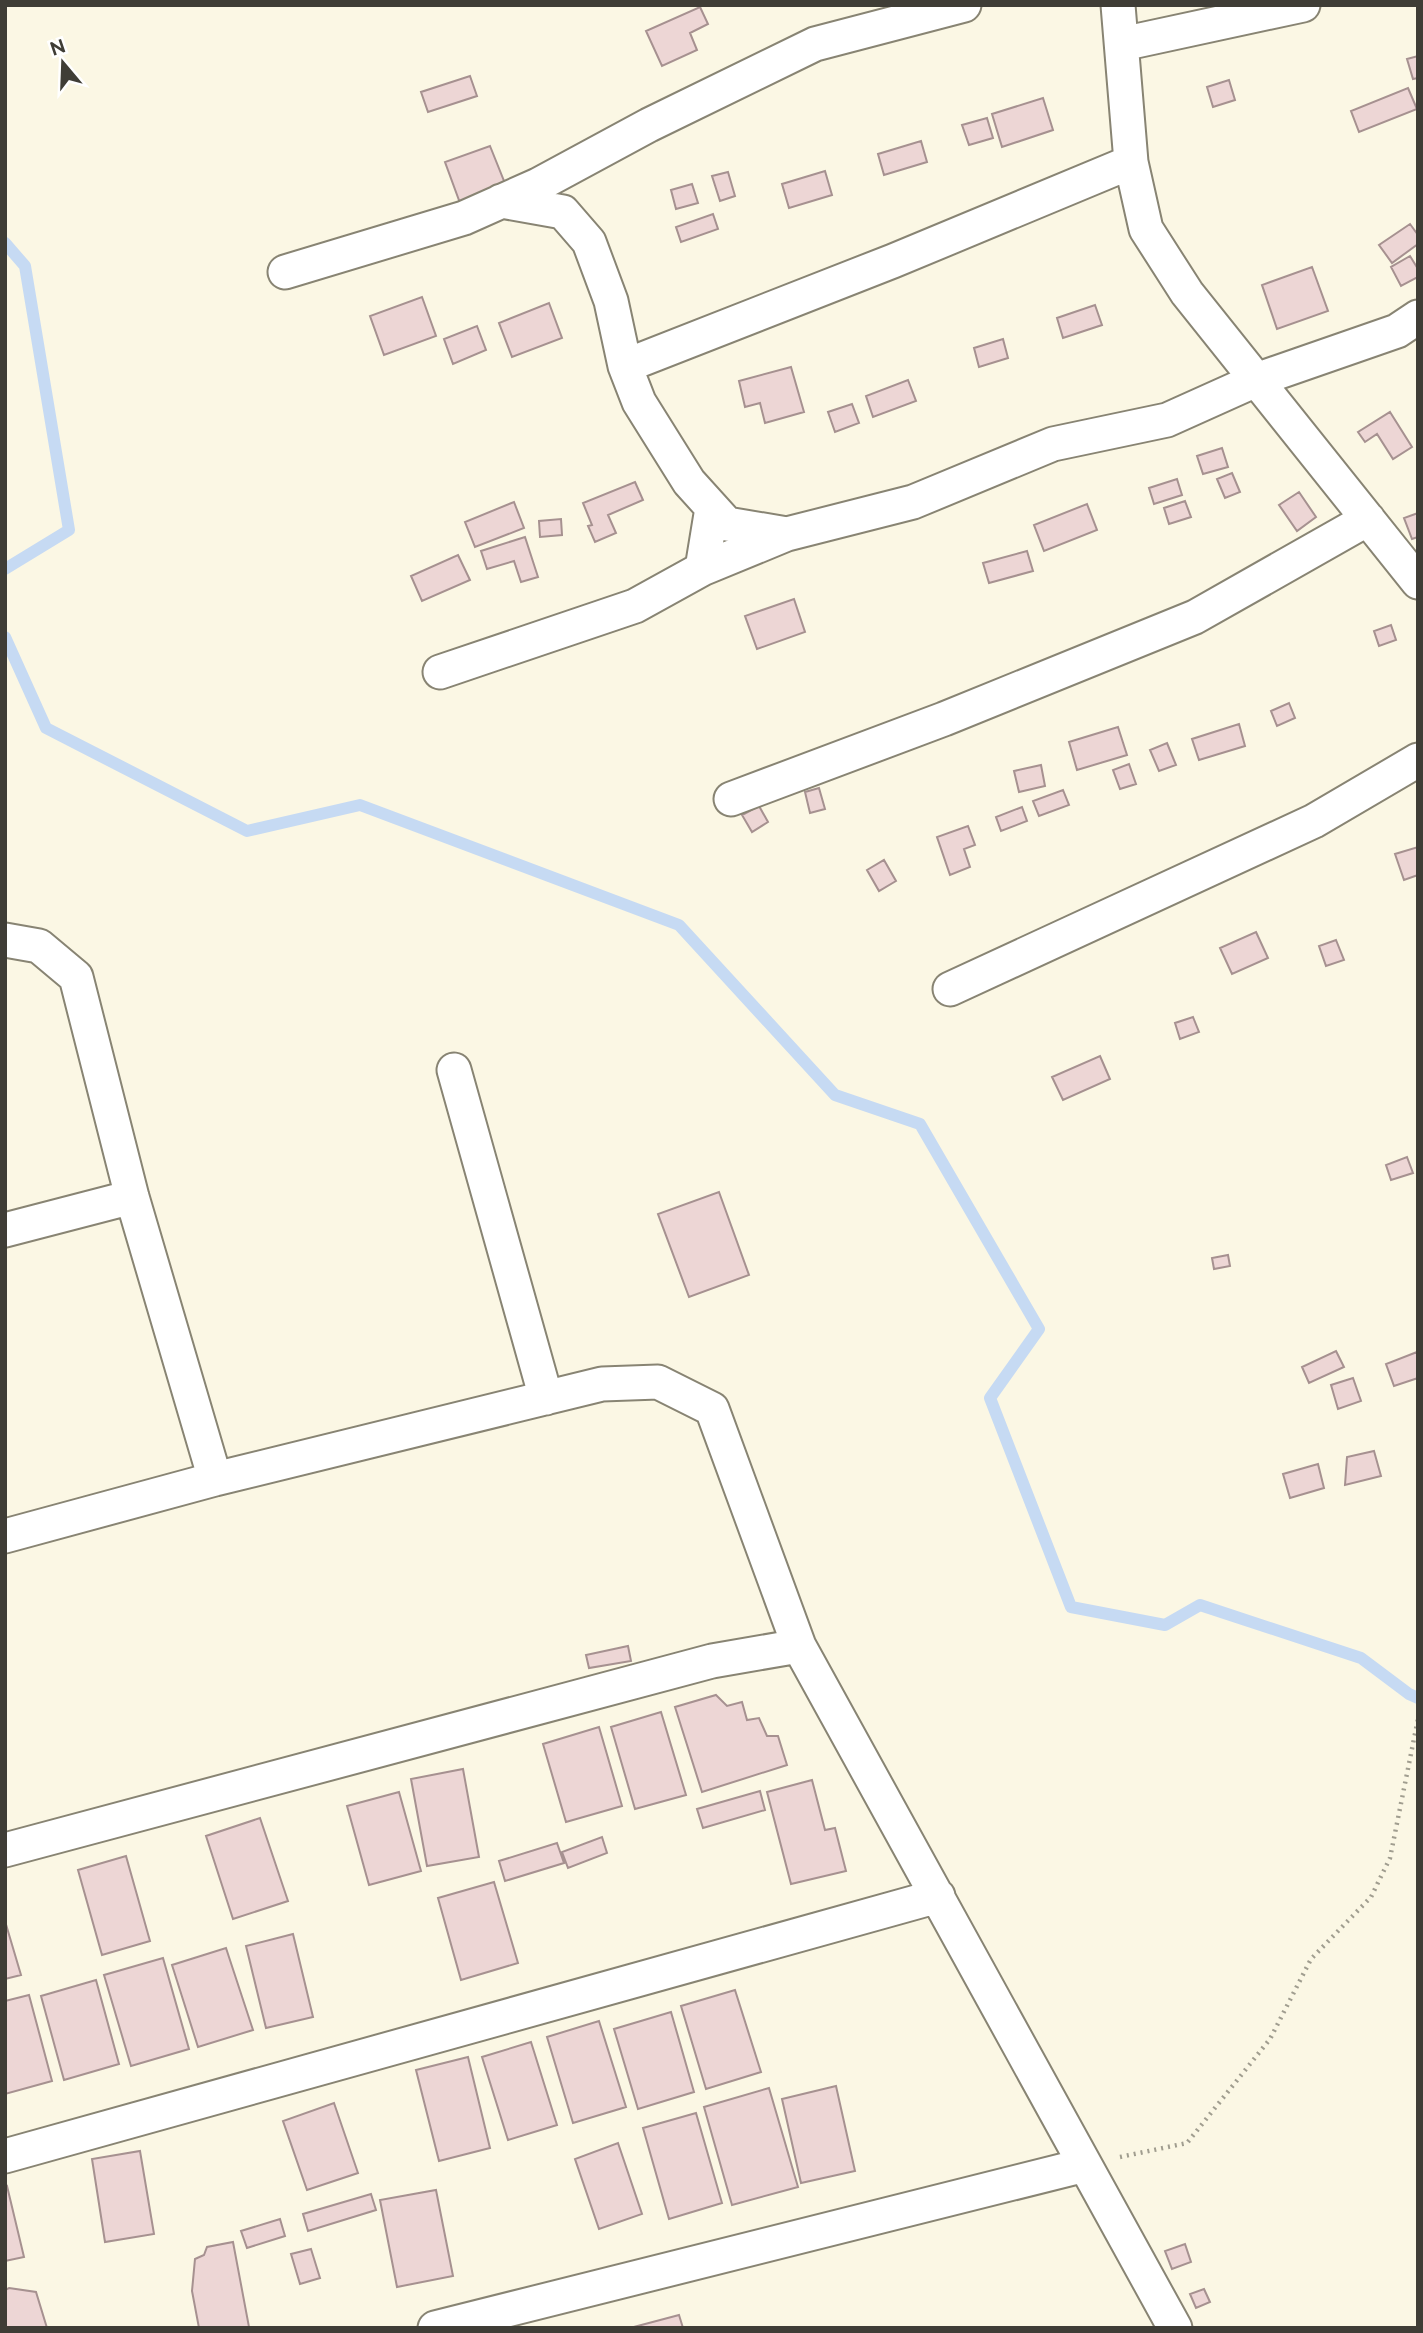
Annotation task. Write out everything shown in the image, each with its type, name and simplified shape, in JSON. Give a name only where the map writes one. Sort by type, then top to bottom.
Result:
[{"type":"street","points":[[285,272],[464,218],[815,44],[964,5]]},
{"type":"street","points":[[1118,5],[1131,162],[1146,229],[1187,293],[1418,582]]},
{"type":"street","points":[[1122,44],[1303,5]]},
{"type":"street","points":[[625,366],[906,256],[1131,162]]},
{"type":"street","points":[[564,212],[572,166]]},
{"type":"street","points":[[501,201],[564,212],[589,242],[611,300],[625,366],[646,414],[689,482],[727,524],[787,534]]},
{"type":"street","points":[[440,672],[635,607],[702,569],[787,534],[914,502],[1053,444],[1167,420],[1256,380],[1397,331],[1418,317]]},
{"type":"street","points":[[702,569],[712,508]]},
{"type":"street","points":[[731,799],[944,719],[1195,617],[1368,519]]},
{"type":"street","points":[[950,989],[1314,821],[1418,760]]},
{"type":"street","points":[[5,940],[39,946],[76,977],[132,1197],[215,1479]]},
{"type":"street","points":[[454,1070],[546,1398]]},
{"type":"street","points":[[5,1230],[132,1197]]},
{"type":"street","points":[[5,1536],[215,1479],[602,1384],[658,1382],[712,1409],[799,1646],[1175,2328]]},
{"type":"street","points":[[5,1850],[712,1661],[799,1646]]},
{"type":"street","points":[[5,2156],[938,1896]]},
{"type":"street","points":[[435,2328],[1085,2165]]},
{"type":"path","points":[[1085,2165],[1187,2143],[1270,2039],[1311,1959],[1371,1897],[1390,1858],[1418,1719]]},
{"type":"building","points":[[700,7],[708,24],[690,33],[697,50],[662,66],[646,31]]},
{"type":"building","points":[[1418,56],[1418,78],[1413,79],[1407,59]]},
{"type":"building","points":[[470,76],[477,96],[428,112],[421,92]]},
{"type":"building","points":[[1229,80],[1235,100],[1213,107],[1207,87]]},
{"type":"building","points":[[1408,88],[1417,109],[1359,132],[1351,111]]},
{"type":"building","points":[[1043,98],[1053,130],[1002,147],[992,114]]},
{"type":"building","points":[[987,118],[993,138],[969,145],[962,125]]},
{"type":"building","points":[[921,141],[927,162],[884,175],[878,154]]},
{"type":"building","points":[[490,146],[506,186],[460,203],[445,162]]},
{"type":"building","points":[[825,171],[832,195],[789,208],[782,184]]},
{"type":"building","points":[[728,172],[735,196],[720,201],[712,176]]},
{"type":"building","points":[[692,184],[698,203],[676,209],[671,190]]},
{"type":"building","points":[[713,214],[718,229],[681,242],[676,227]]},
{"type":"building","points":[[1410,224],[1418,235],[1418,244],[1392,263],[1379,245]]},
{"type":"building","points":[[1410,256],[1418,269],[1418,277],[1401,286],[1391,267]]},
{"type":"building","points":[[1312,267],[1328,311],[1277,329],[1262,285]]},
{"type":"building","points":[[422,297],[436,336],[384,355],[370,316]]},
{"type":"building","points":[[549,303],[562,338],[512,357],[499,323]]},
{"type":"building","points":[[1095,305],[1102,325],[1063,338],[1057,318]]},
{"type":"building","points":[[477,326],[486,350],[453,364],[444,339]]},
{"type":"building","points":[[1003,339],[1008,358],[979,367],[974,348]]},
{"type":"building","points":[[791,367],[804,412],[765,423],[760,403],[745,407],[739,381]]},
{"type":"building","points":[[908,380],[916,401],[873,417],[866,396]]},
{"type":"building","points":[[852,404],[859,423],[835,432],[828,412]]},
{"type":"building","points":[[1390,412],[1412,447],[1393,459],[1377,434],[1365,442],[1358,432]]},
{"type":"building","points":[[1222,448],[1228,467],[1203,474],[1197,456]]},
{"type":"building","points":[[1232,473],[1240,492],[1225,498],[1217,479]]},
{"type":"building","points":[[1177,479],[1182,495],[1154,504],[1149,488]]},
{"type":"building","points":[[635,482],[643,500],[608,515],[616,533],[595,542],[588,526],[592,525],[583,503]]},
{"type":"building","points":[[1299,492],[1316,517],[1297,531],[1279,505]]},
{"type":"building","points":[[1185,501],[1191,517],[1169,524],[1164,508]]},
{"type":"building","points":[[514,502],[524,528],[475,547],[465,522]]},
{"type":"building","points":[[1087,504],[1097,530],[1044,551],[1034,525]]},
{"type":"building","points":[[1418,513],[1418,537],[1412,539],[1404,518]]},
{"type":"building","points":[[561,519],[562,535],[540,537],[539,521]]},
{"type":"building","points":[[525,537],[538,577],[521,582],[514,561],[487,569],[481,551]]},
{"type":"building","points":[[1027,551],[1033,571],[989,583],[983,563]]},
{"type":"building","points":[[458,555],[470,580],[422,601],[411,576]]},
{"type":"building","points":[[794,599],[805,632],[757,649],[745,616]]},
{"type":"building","points":[[1391,625],[1396,640],[1379,646],[1374,631]]},
{"type":"building","points":[[1289,703],[1295,718],[1277,726],[1271,711]]},
{"type":"building","points":[[1239,724],[1245,746],[1199,760],[1192,739]]},
{"type":"building","points":[[1118,727],[1127,755],[1077,770],[1069,742]]},
{"type":"building","points":[[1167,743],[1176,765],[1159,771],[1150,750]]},
{"type":"building","points":[[1129,764],[1136,784],[1120,789],[1113,770]]},
{"type":"building","points":[[1041,765],[1045,786],[1019,792],[1014,771]]},
{"type":"building","points":[[819,788],[825,809],[810,813],[805,792]]},
{"type":"building","points":[[1063,790],[1069,805],[1039,816],[1033,801]]},
{"type":"building","points":[[759,806],[768,822],[752,832],[742,815]]},
{"type":"building","points":[[1022,807],[1027,821],[1001,831],[996,817]]},
{"type":"building","points":[[968,826],[975,845],[964,849],[970,867],[950,875],[937,837]]},
{"type":"building","points":[[1418,847],[1418,875],[1404,880],[1395,854]]},
{"type":"building","points":[[884,860],[896,881],[879,891],[867,870]]},
{"type":"building","points":[[1256,932],[1268,958],[1232,974],[1220,948]]},
{"type":"building","points":[[1336,940],[1344,960],[1326,966],[1319,946]]},
{"type":"building","points":[[1193,1017],[1199,1032],[1180,1039],[1175,1023]]},
{"type":"building","points":[[1100,1056],[1110,1079],[1063,1100],[1052,1077]]},
{"type":"building","points":[[1407,1157],[1413,1173],[1391,1180],[1386,1165]]},
{"type":"building","points":[[719,1192],[749,1275],[689,1297],[658,1214]]},
{"type":"building","points":[[1228,1255],[1230,1266],[1214,1269],[1212,1258]]},
{"type":"building","points":[[1336,1351],[1344,1367],[1309,1383],[1302,1367]]},
{"type":"building","points":[[1417,1352],[1418,1378],[1394,1386],[1386,1364]]},
{"type":"building","points":[[1353,1378],[1361,1401],[1338,1409],[1331,1385]]},
{"type":"building","points":[[1374,1451],[1381,1476],[1345,1485],[1347,1457]]},
{"type":"building","points":[[1318,1464],[1324,1488],[1290,1498],[1283,1474]]},
{"type":"building","points":[[628,1646],[631,1661],[589,1668],[586,1655]]},
{"type":"building","points":[[716,1695],[727,1706],[742,1702],[747,1720],[759,1718],[767,1736],[778,1736],[787,1765],[702,1792],[675,1707]]},
{"type":"building","points":[[661,1712],[686,1795],[635,1809],[611,1727]]},
{"type":"building","points":[[599,1727],[622,1806],[566,1822],[543,1744]]},
{"type":"building","points":[[463,1769],[479,1857],[427,1866],[411,1779]]},
{"type":"building","points":[[812,1780],[825,1830],[835,1828],[846,1871],[791,1884],[767,1792]]},
{"type":"building","points":[[760,1791],[765,1810],[703,1828],[697,1809]]},
{"type":"building","points":[[399,1792],[421,1871],[369,1885],[347,1806]]},
{"type":"building","points":[[260,1818],[288,1901],[233,1919],[206,1836]]},
{"type":"building","points":[[602,1837],[607,1853],[568,1868],[562,1852]]},
{"type":"building","points":[[557,1843],[564,1863],[505,1881],[499,1861]]},
{"type":"building","points":[[126,1856],[150,1941],[102,1955],[78,1870]]},
{"type":"building","points":[[494,1882],[518,1963],[461,1980],[438,1898]]},
{"type":"building","points":[[5,1921],[21,1975],[5,1979]]},
{"type":"building","points":[[293,1934],[313,2017],[266,2028],[246,1946]]},
{"type":"building","points":[[226,1948],[253,2030],[198,2047],[172,1965]]},
{"type":"building","points":[[163,1958],[189,2049],[131,2066],[104,1975]]},
{"type":"building","points":[[96,1980],[119,2064],[64,2080],[41,1996]]},
{"type":"building","points":[[735,1990],[761,2072],[706,2089],[681,2006]]},
{"type":"building","points":[[29,1995],[52,2081],[5,2094],[5,2001]]},
{"type":"building","points":[[671,2012],[694,2092],[638,2109],[614,2029]]},
{"type":"building","points":[[599,2021],[626,2107],[573,2123],[547,2037]]},
{"type":"building","points":[[531,2042],[557,2125],[508,2140],[482,2057]]},
{"type":"building","points":[[468,2057],[490,2148],[439,2161],[416,2070]]},
{"type":"building","points":[[836,2086],[855,2171],[801,2183],[782,2099]]},
{"type":"building","points":[[769,2088],[798,2187],[732,2205],[704,2107]]},
{"type":"building","points":[[334,2103],[358,2173],[307,2190],[283,2121]]},
{"type":"building","points":[[696,2113],[722,2203],[669,2219],[643,2128]]},
{"type":"building","points":[[618,2143],[642,2214],[599,2229],[575,2159]]},
{"type":"building","points":[[140,2151],[154,2234],[105,2242],[92,2159]]},
{"type":"building","points":[[7,2186],[24,2257],[5,2261],[5,2187]]},
{"type":"building","points":[[436,2190],[453,2276],[397,2287],[380,2200]]},
{"type":"building","points":[[371,2194],[376,2210],[308,2231],[303,2214]]},
{"type":"building","points":[[280,2219],[285,2236],[247,2248],[241,2231]]},
{"type":"building","points":[[233,2242],[249,2327],[199,2328],[192,2291],[195,2259],[204,2255],[207,2247]]},
{"type":"building","points":[[1185,2244],[1191,2262],[1172,2269],[1165,2251]]},
{"type":"building","points":[[311,2249],[320,2278],[300,2284],[291,2254]]},
{"type":"building","points":[[9,2288],[36,2292],[47,2328],[5,2328],[5,2290]]},
{"type":"building","points":[[1204,2289],[1210,2302],[1196,2308],[1190,2294]]},
{"type":"building","points":[[679,2315],[683,2328],[630,2328]]},
{"type":"waterway","points":[[5,243],[25,266],[69,530],[5,569]]},
{"type":"waterway","points":[[5,637],[46,728],[247,831],[360,805],[679,925],[835,1095],[920,1124],[1039,1329],[990,1398],[1071,1607],[1165,1625],[1200,1605],[1361,1658],[1418,1698]]}]
